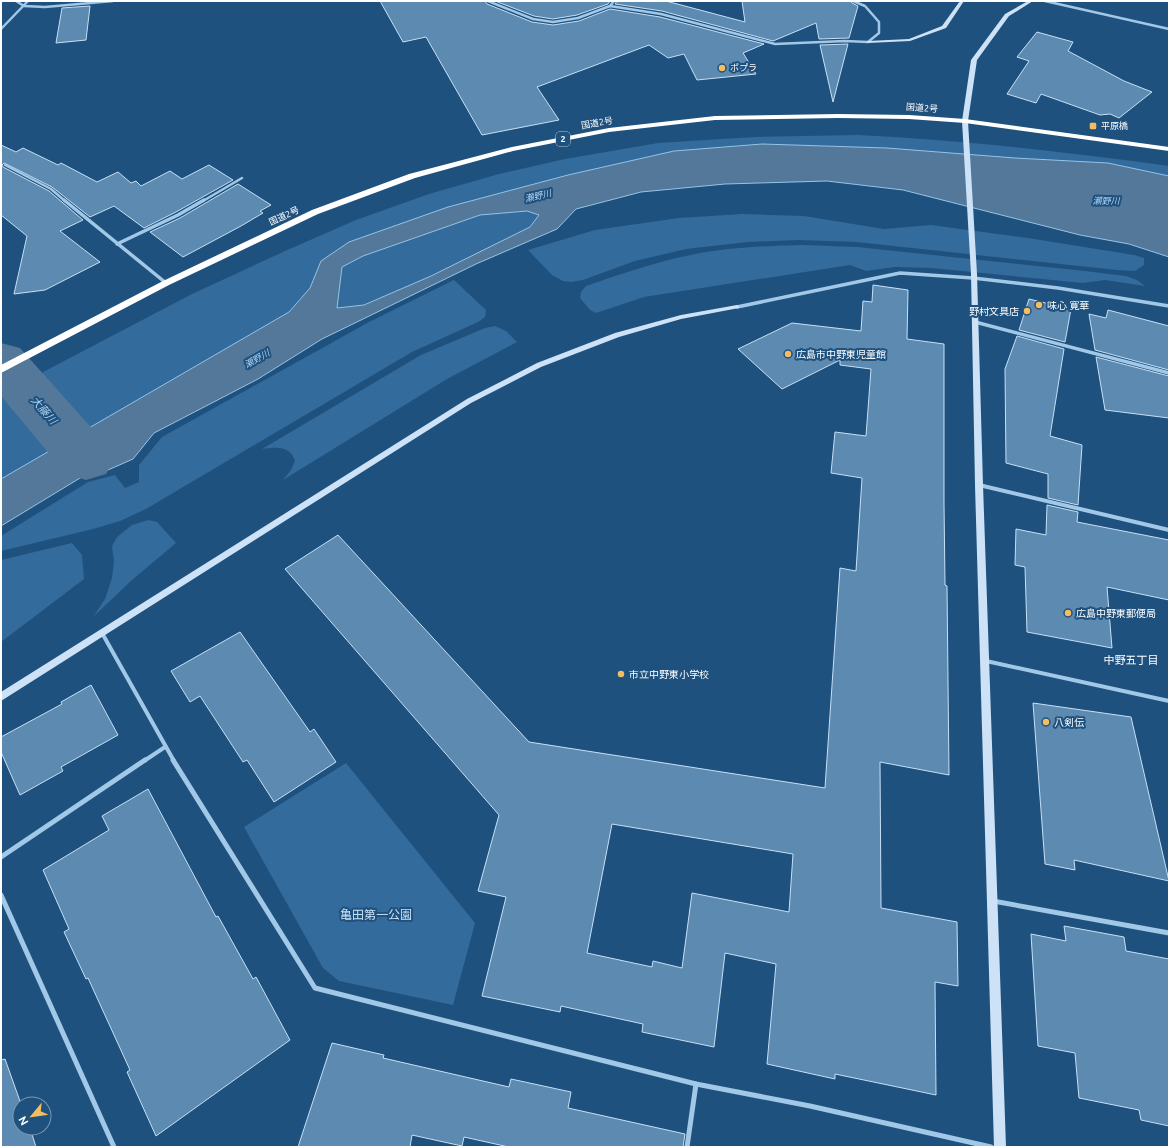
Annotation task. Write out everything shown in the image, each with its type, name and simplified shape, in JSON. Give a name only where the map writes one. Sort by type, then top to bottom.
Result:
[{"type":"highway","name":"国道2号","points":[[1,369],[166,283],[315,212],[412,176],[512,148],[609,130],[715,118],[838,116],[909,117],[965,121],[1169,149]]},
{"type":"street","points":[[16,1],[24,6],[45,7],[113,1]]},
{"type":"street","points":[[1,29],[28,1]]},
{"type":"street","points":[[488,1],[533,19],[553,22],[578,18],[610,6],[661,14],[775,44],[910,40],[944,27],[962,1]]},
{"type":"street","points":[[610,6],[614,1]]},
{"type":"street","points":[[853,1],[864,6],[879,22],[879,33],[868,42]]},
{"type":"street","points":[[1000,1147],[984,661],[974,276],[965,121],[974,60],[1007,15],[1031,1]]},
{"type":"street","points":[[1045,1],[1169,29]]},
{"type":"street","points":[[5,166],[51,189],[166,283]]},
{"type":"street","points":[[117,244],[178,215],[242,178]]},
{"type":"street","points":[[1,697],[469,401],[539,365],[617,335],[681,316],[737,307],[900,273],[974,276],[1169,306]]},
{"type":"street","points":[[974,322],[1169,373]]},
{"type":"street","points":[[979,485],[1169,530]]},
{"type":"street","points":[[102,633],[165,747],[315,988],[696,1084],[810,1106],[991,1147]]},
{"type":"street","points":[[984,661],[1169,701]]},
{"type":"street","points":[[1,857],[165,747]]},
{"type":"street","points":[[1,895],[114,1147]]},
{"type":"street","points":[[993,901],[1169,933]]},
{"type":"street","points":[[687,1147],[696,1084]]},
{"type":"green space","points":[[858,135],[975,143],[1053,151],[1169,166],[1169,176],[1108,163],[1015,158],[887,148],[762,144],[674,151],[568,175],[448,207],[321,261],[310,288],[289,312],[1,479],[1,394],[192,294],[356,220],[429,194],[499,174],[565,159],[658,143],[755,137]]},
{"type":"green space","points":[[527,211],[540,215],[530,227],[431,276],[364,305],[336,308],[342,267],[363,256],[480,215]]},
{"type":"green space","points":[[742,214],[804,216],[884,229],[931,225],[1028,238],[1134,255],[1144,258],[1144,265],[1135,271],[1117,270],[856,242],[799,240],[748,242],[686,249],[635,261],[583,280],[571,282],[563,281],[552,275],[528,250],[595,230],[679,218]]},
{"type":"green space","points":[[803,245],[857,247],[1085,271],[1126,276],[1137,280],[1145,286],[1105,280],[1083,283],[931,268],[895,267],[866,271],[850,265],[644,297],[596,313],[590,310],[580,298],[581,292],[586,286],[664,261],[705,252],[761,246]]},
{"type":"green space","points":[[454,280],[486,310],[485,317],[478,322],[412,352],[146,509],[120,521],[93,529],[1,551],[1,536],[88,482],[115,475],[125,488],[139,482],[139,465],[162,437],[369,322]]},
{"type":"green space","points":[[495,326],[506,331],[517,342],[447,379],[283,480],[291,470],[295,461],[293,456],[290,452],[282,448],[262,449],[421,355],[485,328]]},
{"type":"green space","points":[[148,520],[157,522],[176,543],[132,580],[93,617],[105,599],[112,578],[114,561],[112,546],[117,537],[132,525]]},
{"type":"green space","points":[[72,543],[82,555],[84,579],[1,642],[1,560]]},
{"type":"green space","name":"亀田第一公園","points":[[346,763],[475,923],[453,1005],[339,981],[323,968],[244,827]]},
{"type":"water","name":"瀬野川","points":[[762,144],[887,148],[1015,158],[1108,163],[1169,176],[1169,257],[1129,244],[1080,235],[903,190],[827,181],[725,184],[641,192],[576,209],[557,229],[476,264],[322,339],[258,379],[154,433],[133,459],[108,470],[85,475],[1,526],[1,479],[289,312],[310,288],[321,261],[349,242],[448,207],[568,175],[674,151]],"holes":[[[527,211],[539,215],[530,227],[431,276],[364,305],[337,308],[342,267],[363,256],[480,215]]]},
{"type":"building","points":[[380,1],[485,1],[487,4],[532,22],[553,25],[579,21],[610,9],[660,17],[764,44],[743,53],[756,74],[697,80],[684,54],[668,58],[649,45],[537,87],[559,120],[482,135],[426,37],[403,42]]},
{"type":"building","points":[[495,1],[610,1],[608,4],[577,15],[553,19],[534,16]]},
{"type":"building","points":[[617,1],[666,1],[745,22],[742,1],[850,1],[858,6],[849,38],[819,39],[816,23],[773,41],[662,11],[615,4]]},
{"type":"building","points":[[90,6],[86,40],[56,43],[62,8]]},
{"type":"building","points":[[1037,32],[1073,42],[1068,51],[1124,81],[1152,92],[1119,118],[1110,114],[1100,115],[1041,94],[1036,103],[1007,94],[1029,61],[1017,57]]},
{"type":"building","points":[[848,44],[833,102],[820,45]]},
{"type":"building","points":[[1,145],[16,152],[23,148],[58,165],[61,163],[97,182],[118,172],[131,183],[136,181],[141,186],[170,171],[182,179],[209,165],[233,180],[144,228],[114,206],[90,217],[52,187],[4,163],[2,165],[3,167],[49,191],[83,220],[60,231],[100,262],[45,290],[14,294],[27,236],[1,215]]},
{"type":"building","points":[[238,184],[271,205],[260,211],[263,213],[241,226],[183,257],[150,232],[180,218]]},
{"type":"building","points":[[873,285],[908,290],[907,339],[944,344],[944,502],[945,585],[947,586],[949,775],[880,762],[881,908],[957,922],[958,986],[935,982],[936,1095],[835,1074],[835,1079],[767,1064],[776,964],[725,953],[714,1047],[642,1032],[643,1024],[561,1006],[560,1012],[482,996],[506,897],[478,891],[499,815],[285,569],[338,535],[529,742],[825,788],[840,568],[856,571],[862,478],[831,473],[835,432],[866,436],[871,369],[840,365],[840,360],[782,389],[738,349],[792,323],[861,331],[863,301],[872,302]],"holes":[[[612,824],[793,854],[789,912],[692,893],[682,968],[653,961],[652,967],[587,953]]]},
{"type":"building","points":[[1029,299],[1071,309],[1065,342],[1019,330]]},
{"type":"building","points":[[1108,310],[1169,326],[1169,370],[1095,350],[1089,314],[1106,318]]},
{"type":"building","points":[[1017,336],[1064,349],[1050,436],[1082,445],[1078,505],[1048,498],[1048,474],[1006,463],[1005,369]]},
{"type":"building","points":[[1096,357],[1169,376],[1169,418],[1105,410]]},
{"type":"building","points":[[1047,505],[1078,512],[1077,522],[1169,540],[1169,600],[1107,587],[1112,648],[1027,632],[1025,567],[1015,565],[1016,529],[1046,535]]},
{"type":"building","points":[[240,632],[310,732],[314,729],[336,762],[274,802],[247,760],[243,762],[200,696],[190,702],[171,671]]},
{"type":"building","points":[[91,685],[118,735],[61,767],[63,771],[20,795],[1,752],[1,737],[62,704],[61,702]]},
{"type":"building","points":[[1033,703],[1131,717],[1169,881],[1074,860],[1075,870],[1045,864]]},
{"type":"building","points":[[148,789],[216,917],[218,916],[253,979],[256,977],[290,1040],[156,1136],[127,1072],[130,1070],[88,978],[86,979],[64,932],[69,929],[43,870],[109,830],[102,816]]},
{"type":"building","points":[[1064,926],[1124,937],[1126,951],[1169,959],[1169,1126],[1141,1120],[1139,1110],[1079,1098],[1075,1053],[1038,1046],[1031,934],[1066,941]]},
{"type":"building","points":[[332,1043],[384,1055],[383,1058],[509,1087],[511,1079],[571,1092],[568,1108],[685,1134],[683,1147],[509,1147],[464,1137],[462,1146],[412,1135],[410,1147],[298,1147]]},
{"type":"building","points":[[5,1059],[18,1096],[12,1096],[12,1136],[33,1136],[36,1147],[1,1147],[1,1060]]},
{"type":"waterway","name":"大藤川","points":[[1,361],[86,459]]},
{"type":"place","name":"ポプラ","points":[[722,68]]},
{"type":"place","name":"平原橋","points":[[1093,126]]},
{"type":"place","name":"味心 寛華","points":[[1039,305]]},
{"type":"place","name":"野村文具店","points":[[1027,311]]},
{"type":"place","name":"広島市中野東児童館","points":[[788,354]]},
{"type":"place","name":"広島中野東郵便局","points":[[1068,613]]},
{"type":"place","name":"市立中野東小学校","points":[[621,674]]},
{"type":"place","name":"八剣伝","points":[[1046,722]]},
{"type":"district","name":"中野五丁目","points":[[1131,660]]}]
